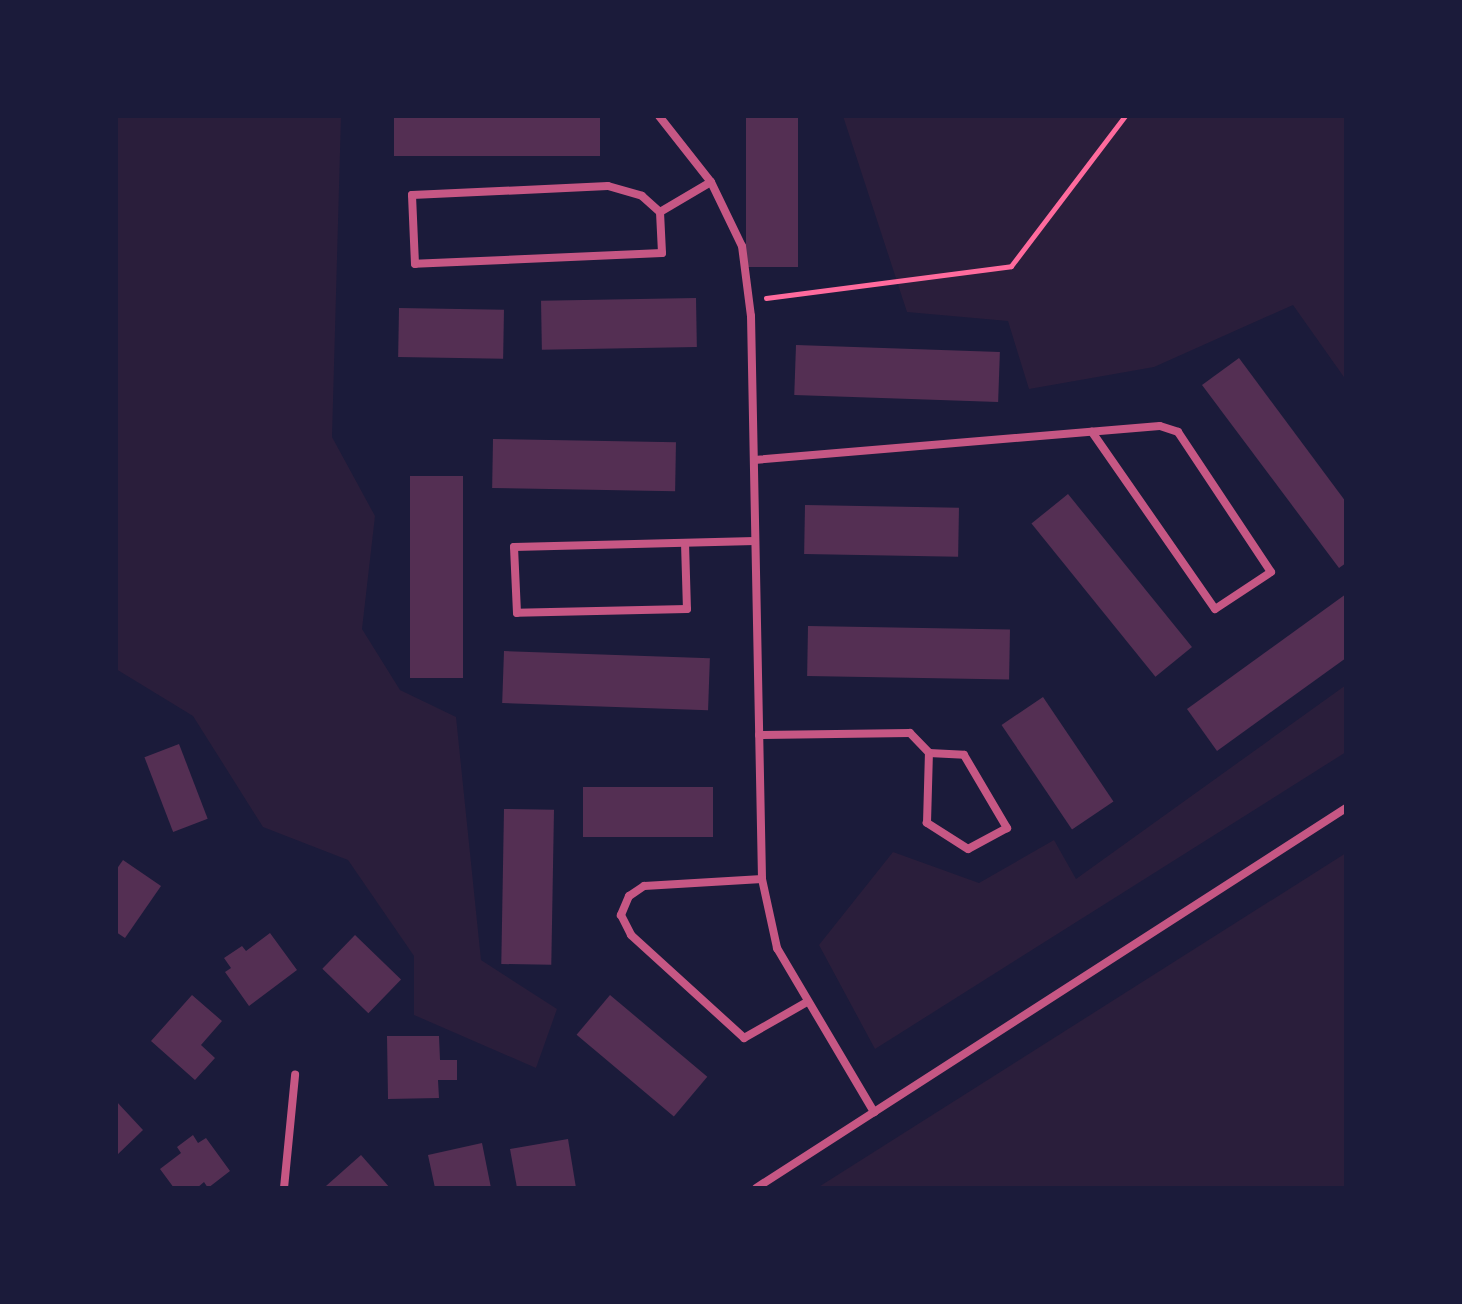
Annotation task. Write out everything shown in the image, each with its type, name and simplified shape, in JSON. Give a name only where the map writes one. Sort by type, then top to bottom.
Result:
[{"type":"street","points":[[659,116],[711,182],[742,246],[749,300],[762,879],[777,948],[874,1112]]},
{"type":"street","points":[[660,212],[711,182]]},
{"type":"street","points":[[608,186],[642,196],[660,212],[662,253],[415,264],[412,195],[608,186]]},
{"type":"street","points":[[754,460],[1160,426],[1178,432],[1271,572],[1215,609],[1092,432]]},
{"type":"street","points":[[685,543],[687,609],[517,613],[514,547],[755,541]]},
{"type":"street","points":[[759,735],[910,733],[929,753],[964,755],[1007,828],[968,849],[927,823],[929,753]]},
{"type":"street","points":[[756,1188],[1346,808]]},
{"type":"street","points":[[762,879],[644,886],[629,896],[621,915],[631,935],[744,1038],[807,1002]]},
{"type":"street","points":[[284,1188],[295,1075]]},
{"type":"path","points":[[749,300],[1011,266],[1125,116]]},
{"type":"shaded area","points":[[116,116],[341,116],[332,437],[375,516],[362,629],[400,690],[456,717],[481,960],[557,1009],[536,1068],[414,1015],[414,956],[348,860],[263,827],[193,716],[116,669]]},
{"type":"shaded area","points":[[843,116],[1346,116],[1346,380],[1293,305],[1154,367],[1029,389],[1008,321],[907,312]]},
{"type":"shaded area","points":[[1346,685],[1346,752],[875,1049],[819,945],[893,852],[979,883],[1054,840],[1076,879]]},
{"type":"shaded area","points":[[1346,853],[1346,1188],[817,1188]]},
{"type":"building","points":[[394,116],[600,116],[600,156],[394,156]]},
{"type":"building","points":[[746,116],[798,116],[798,267],[746,267]]},
{"type":"building","points":[[696,298],[697,347],[542,350],[541,301]]},
{"type":"building","points":[[399,308],[504,310],[503,359],[398,357]]},
{"type":"building","points":[[796,345],[1000,352],[998,402],[794,395]]},
{"type":"building","points":[[1239,358],[1346,502],[1346,563],[1339,568],[1202,385]]},
{"type":"building","points":[[493,439],[676,442],[675,491],[492,488]]},
{"type":"building","points":[[410,476],[463,476],[463,678],[410,678]]},
{"type":"building","points":[[1068,494],[1192,647],[1155,677],[1031,524]]},
{"type":"building","points":[[805,505],[959,508],[958,557],[804,554]]},
{"type":"building","points":[[1346,594],[1346,658],[1217,751],[1187,709]]},
{"type":"building","points":[[808,626],[1010,630],[1009,680],[807,676]]},
{"type":"building","points":[[504,651],[710,658],[708,710],[502,703]]},
{"type":"building","points":[[1043,697],[1113,801],[1072,829],[1002,725]]},
{"type":"building","points":[[179,744],[208,819],[173,832],[144,757]]},
{"type":"building","points":[[583,787],[713,787],[713,837],[583,837]]},
{"type":"building","points":[[504,809],[554,810],[551,965],[501,964]]},
{"type":"building","points":[[123,860],[161,886],[125,938],[116,932],[116,870]]},
{"type":"building","points":[[270,933],[297,970],[249,1006],[225,972],[231,968],[224,958],[242,946],[246,951]]},
{"type":"building","points":[[355,935],[401,979],[368,1013],[322,969]]},
{"type":"building","points":[[192,995],[222,1021],[201,1045],[215,1058],[195,1080],[151,1041]]},
{"type":"building","points":[[610,995],[707,1077],[674,1116],[577,1035]]},
{"type":"building","points":[[387,1036],[439,1036],[440,1060],[457,1060],[457,1080],[438,1080],[439,1098],[388,1099]]},
{"type":"building","points":[[116,1101],[143,1130],[116,1156]]},
{"type":"building","points":[[193,1135],[198,1143],[206,1138],[230,1171],[208,1188],[204,1182],[197,1188],[174,1188],[160,1169],[181,1153],[177,1147]]},
{"type":"building","points":[[568,1139],[576,1188],[517,1188],[510,1149]]},
{"type":"building","points":[[482,1143],[491,1188],[435,1188],[428,1155]]},
{"type":"building","points":[[361,1155],[390,1188],[326,1186]]}]
